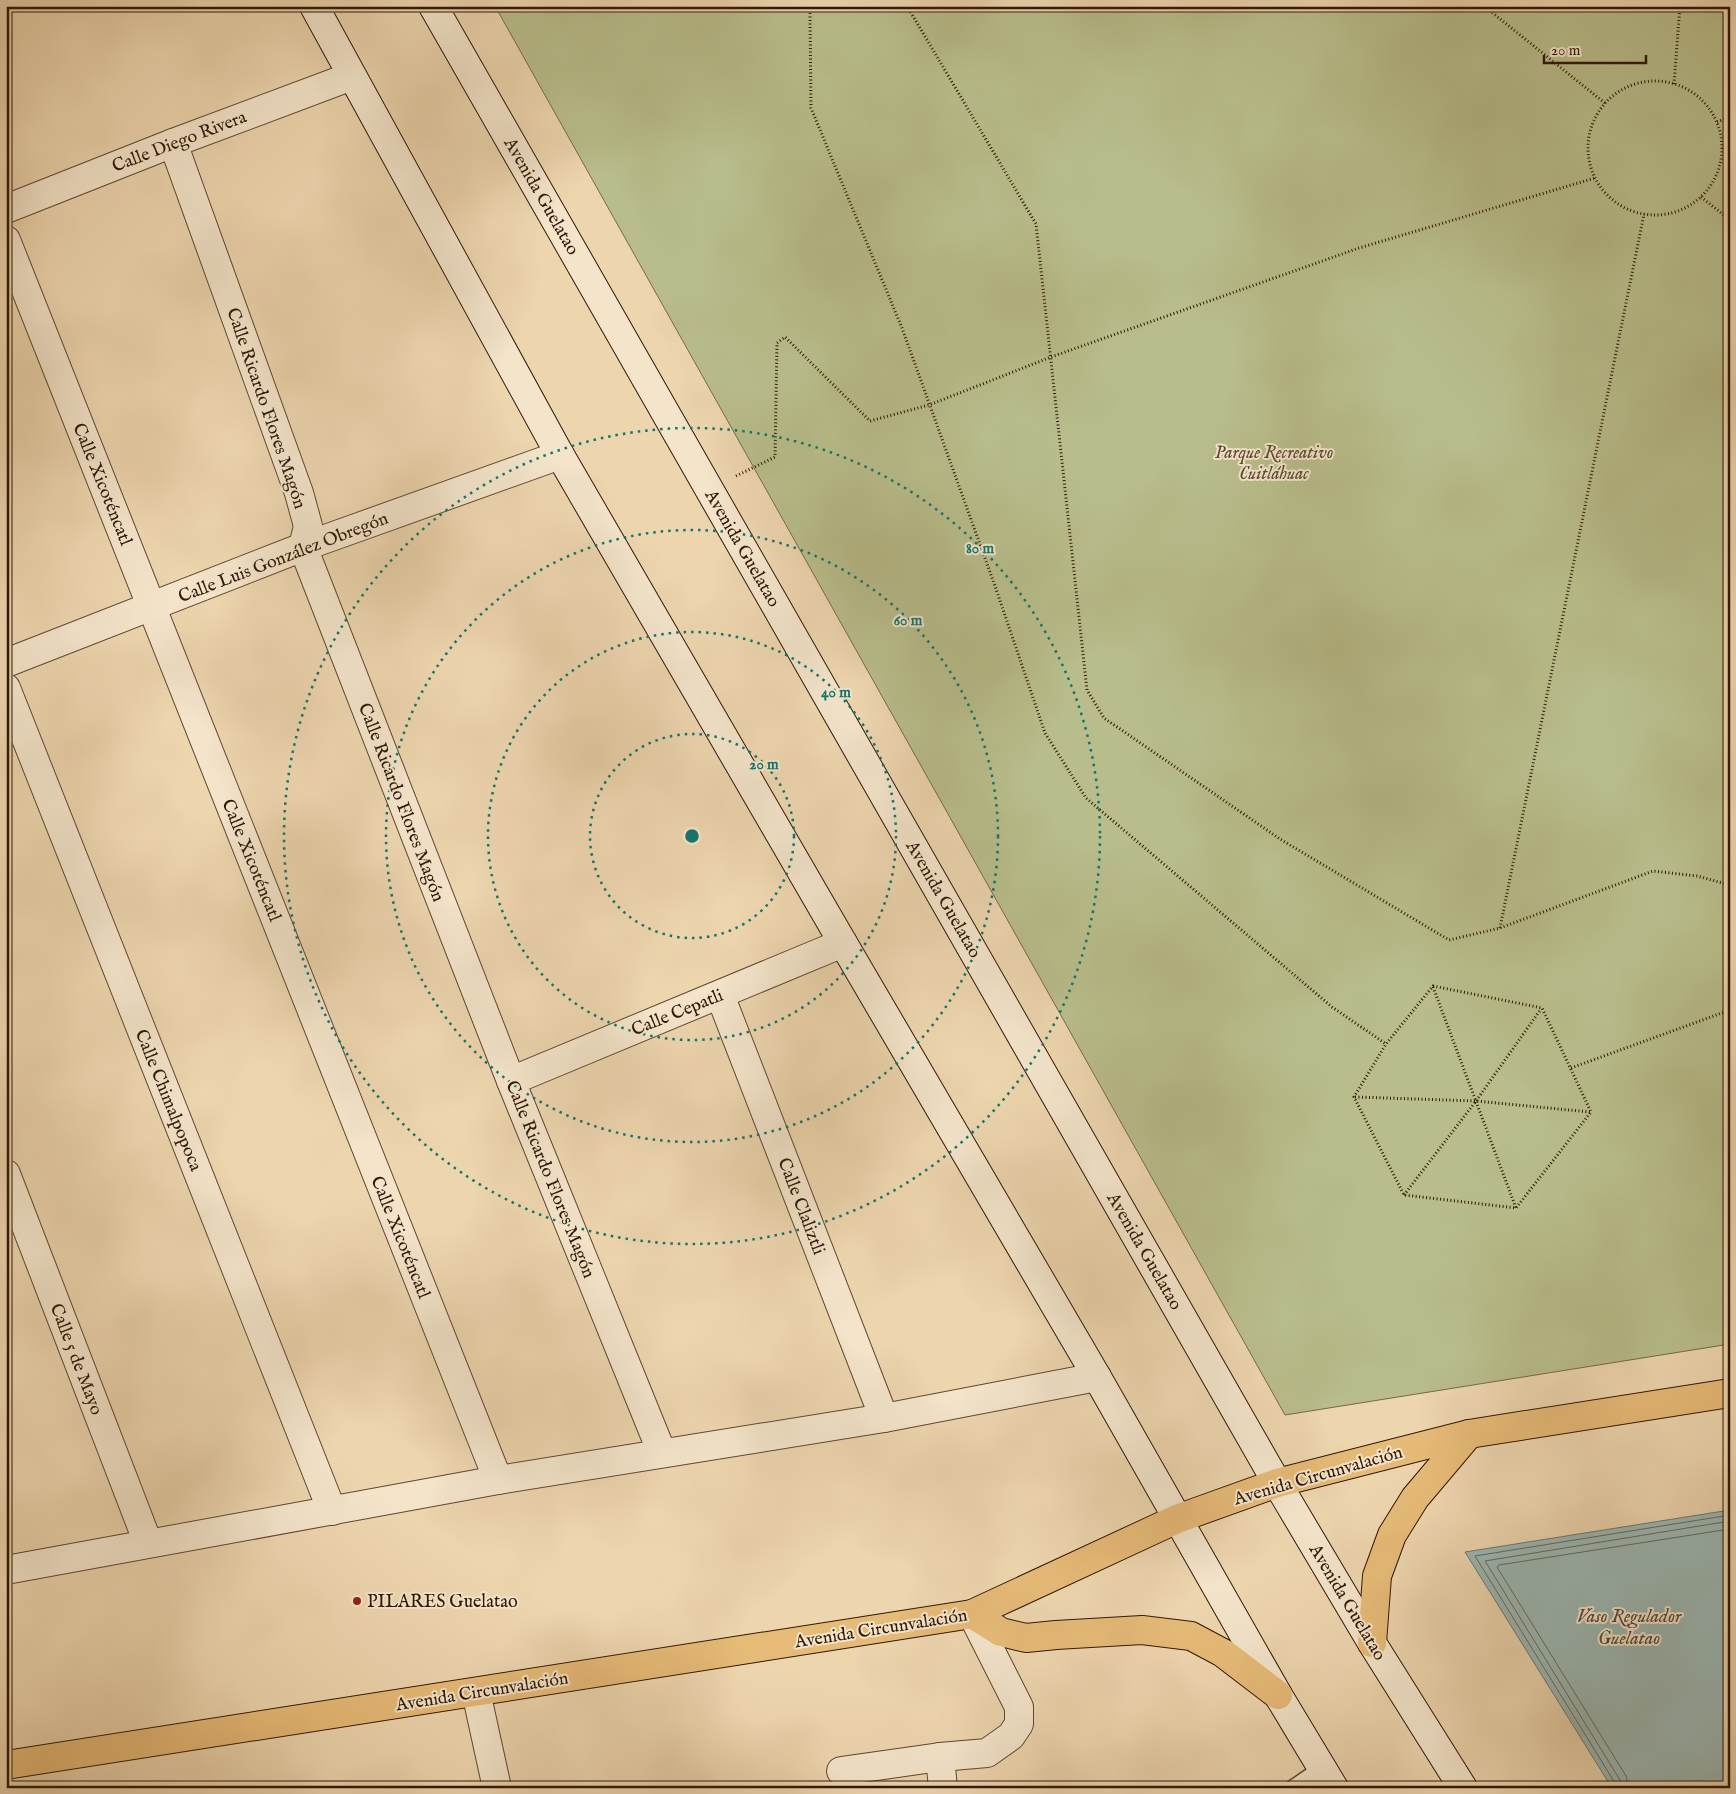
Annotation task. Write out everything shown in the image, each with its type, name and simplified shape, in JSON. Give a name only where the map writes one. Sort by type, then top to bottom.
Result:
[{"type":"main road","name":"Avenida Circunvalación","points":[[6,1765],[972,1614],[1177,1518],[1277,1483],[1470,1434],[1730,1393]]},
{"type":"main road","points":[[1372,1644],[1378,1576],[1392,1535],[1415,1498],[1470,1434]]},
{"type":"main road","points":[[972,1614],[1001,1632],[1026,1638],[1056,1634],[1142,1630],[1191,1636],[1223,1653],[1278,1695]]},
{"type":"street","points":[[314,6],[560,455],[842,943],[1097,1377],[1278,1695],[1328,1778]]},
{"type":"street","name":"Avenida Guelatao","points":[[433,6],[1277,1483],[1372,1644],[1463,1788]]},
{"type":"street","name":"Calle Diego Rivera","points":[[6,209],[172,143],[352,76]]},
{"type":"street","name":"Calle Ricardo Flores Magón","points":[[172,143],[299,493],[308,526],[303,547],[511,1081],[662,1453]]},
{"type":"street","name":"Calle Xicoténcatl","points":[[6,240],[498,1480]]},
{"type":"street","name":"Calle Luis González Obregón","points":[[6,663],[303,547],[560,455]]},
{"type":"street","name":"Calle Chimalpopoca","points":[[6,688],[332,1511]]},
{"type":"street","name":"Calle Cepatli","points":[[511,1081],[842,943]]},
{"type":"street","name":"Calle Claliztli","points":[[720,994],[884,1418]]},
{"type":"street","name":"Calle 5 de Mayo","points":[[6,1174],[148,1543]]},
{"type":"street","points":[[6,1570],[498,1480],[884,1418],[1097,1377]]},
{"type":"street","points":[[841,1770],[940,1757],[988,1753],[1011,1736],[1019,1724],[1019,1707],[972,1614]]},
{"type":"street","points":[[476,1692],[496,1788]]},
{"type":"street","points":[[940,1757],[944,1788]]},
{"type":"lane","points":[[1292,1788],[1328,1778]]},
{"type":"path","points":[[811,6],[811,108],[902,328],[1045,733],[1086,798],[1332,1007],[1386,1044]]},
{"type":"path","points":[[907,6],[1036,224],[1087,690],[1104,718],[1280,839],[1449,940],[1500,928],[1653,871],[1697,876],[1730,885]]},
{"type":"path","points":[[1484,6],[1606,104]]},
{"type":"path","points":[[1674,84],[1680,6]]},
{"type":"path","points":[[1656,82],[1674,84],[1692,92],[1706,105],[1717,122],[1722,142],[1721,162],[1714,181],[1701,197],[1684,209],[1664,215],[1644,214],[1624,208],[1607,196],[1595,178],[1589,160],[1589,140],[1594,121],[1606,104],[1619,92],[1637,84],[1656,82]]},
{"type":"path","points":[[1717,122],[1730,117]]},
{"type":"path","points":[[710,489],[775,457],[777,343],[785,337],[870,421],[929,405],[1051,357],[1358,248],[1595,178]]},
{"type":"path","points":[[1701,197],[1730,220]]},
{"type":"path","points":[[1500,928],[1644,214]]},
{"type":"path","points":[[1354,1097],[1386,1044],[1433,986]]},
{"type":"path","points":[[1433,986],[1542,1008]]},
{"type":"path","points":[[1433,986],[1516,1208]]},
{"type":"path","points":[[1542,1008],[1591,1112]]},
{"type":"path","points":[[1404,1195],[1476,1101],[1542,1008]]},
{"type":"path","points":[[1570,1068],[1730,1010]]},
{"type":"path","points":[[1354,1097],[1476,1101],[1591,1112]]},
{"type":"path","points":[[1354,1097],[1404,1195]]},
{"type":"path","points":[[1516,1208],[1591,1112]]},
{"type":"path","points":[[1404,1195],[1516,1208]]},
{"type":"green space","name":"Parque Recreativo Cuitláhuac","points":[[495,6],[1730,6],[1730,1344],[1285,1415]]},
{"type":"water","name":"Vaso Regulador Guelatao","points":[[1730,1510],[1730,1788],[1612,1788],[1465,1552]]},
{"type":"place","name":"PILARES Guelatao","points":[[357,1601]]}]
